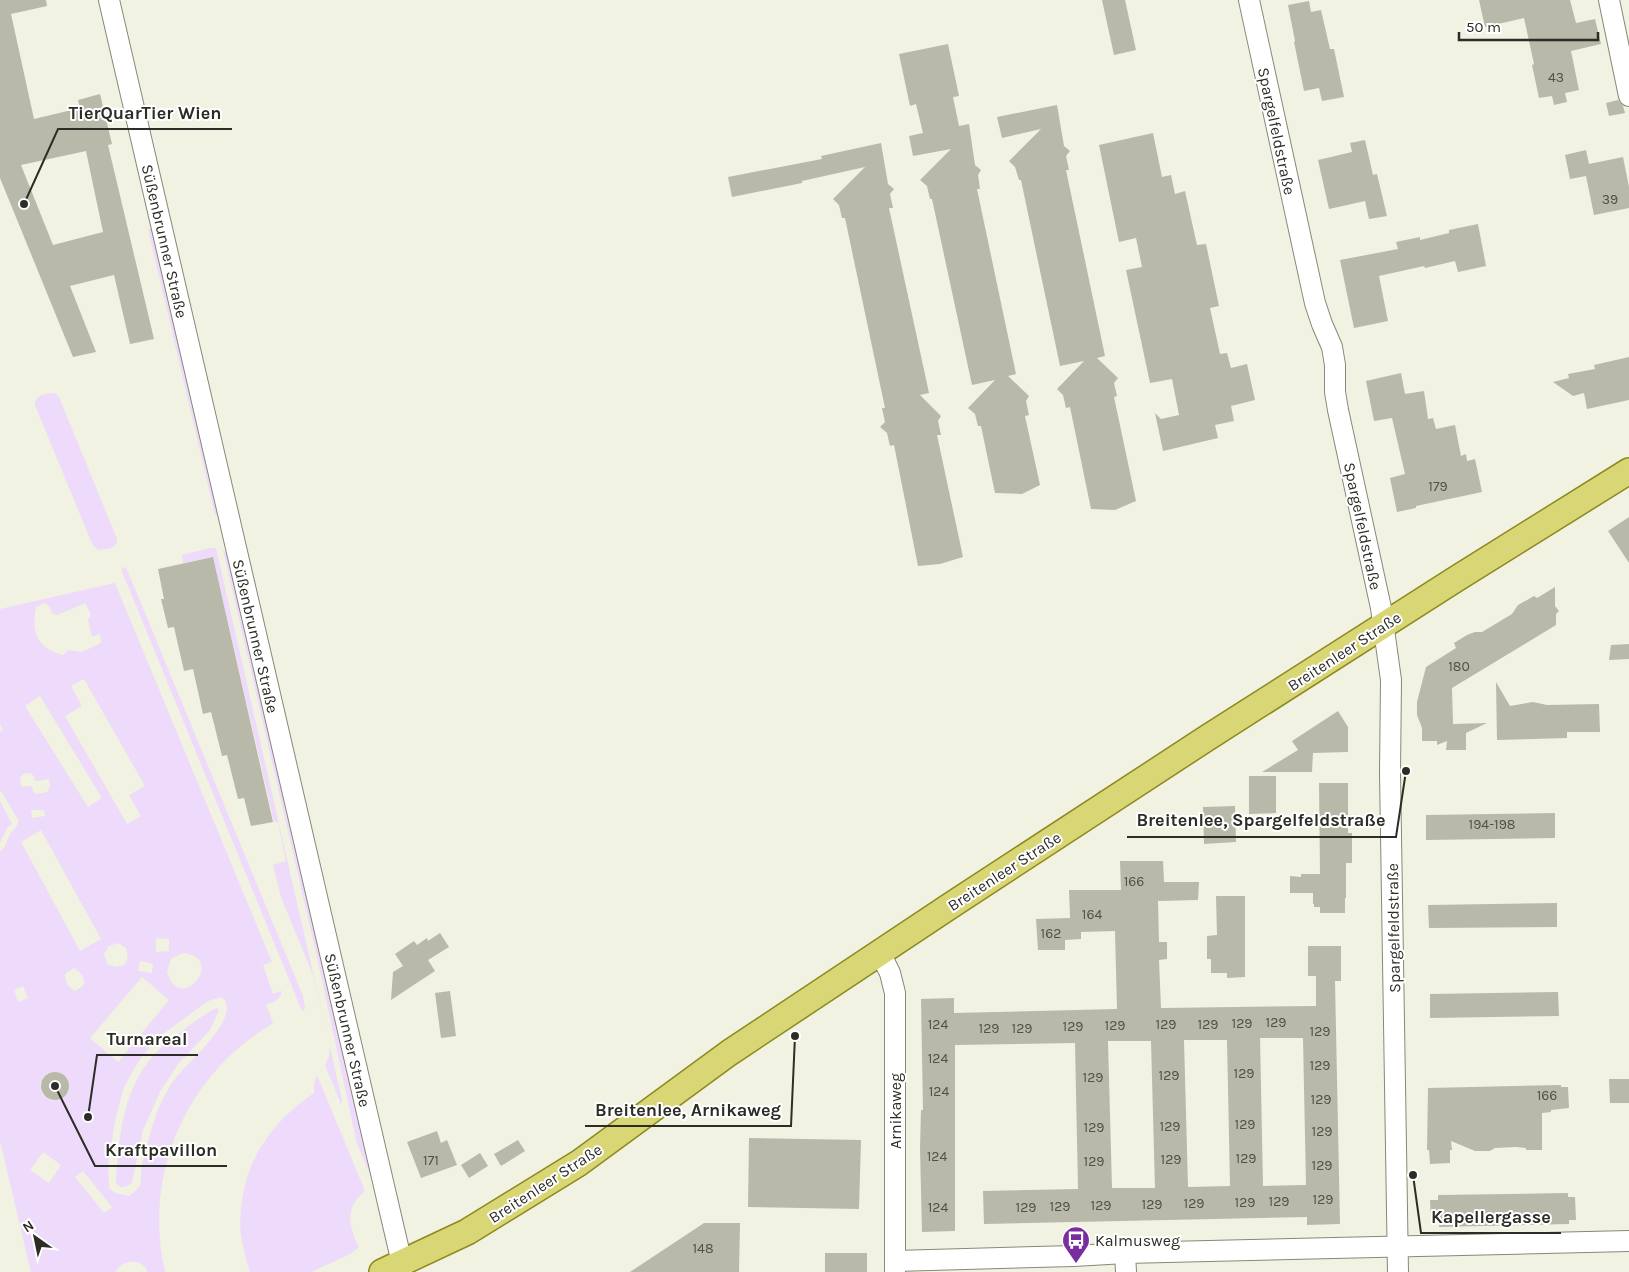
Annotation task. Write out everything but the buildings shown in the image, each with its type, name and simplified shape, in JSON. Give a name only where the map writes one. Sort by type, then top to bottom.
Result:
[{"type":"main road","name":"Breitenleer Straße","points":[[395,1269],[467,1232],[579,1163],[729,1052],[1207,738],[1629,472]]},
{"type":"street","name":"Süßenbrunner Straße","points":[[110,0],[395,1269]]},
{"type":"street","name":"Spargelfeldstraße","points":[[1249,0],[1316,303],[1322,324],[1332,346],[1338,410],[1384,625],[1391,680],[1390,773],[1398,1272]]},
{"type":"street","points":[[1608,0],[1629,96]]},
{"type":"street","name":"Arnikaweg","points":[[880,953],[890,973],[895,993],[895,1266]]},
{"type":"street","points":[[895,1266],[1074,1256],[1126,1263],[1397,1248],[1629,1241]]},
{"type":"shaded area","points":[[157,227],[220,513],[215,515],[148,229]]},
{"type":"shaded area","points":[[55,393],[59,397],[117,539],[117,543],[112,548],[99,550],[93,546],[35,405],[35,401],[44,394]]},
{"type":"shaded area","points":[[216,548],[327,1035],[313,975],[281,897],[273,865],[286,861],[278,822],[274,822],[213,557],[183,563],[182,555]]},
{"type":"shaded area","points":[[223,550],[230,556],[381,1200],[357,1144],[317,957]]},
{"type":"shaded area","points":[[126,567],[303,996],[305,1008],[302,1011],[121,569]]},
{"type":"shaded area","points":[[115,583],[272,962],[263,965],[273,994],[282,991],[278,999],[266,1005],[273,1023],[236,1050],[214,1072],[196,1096],[181,1123],[170,1151],[159,1211],[160,1241],[165,1272],[148,1272],[145,1267],[137,1262],[127,1262],[115,1272],[31,1272],[0,1141],[0,851],[5,846],[19,821],[0,790],[0,732],[3,730],[0,724],[0,609]],"holes":[[[45,603],[53,614],[57,615],[85,603],[91,614],[88,620],[92,637],[100,634],[101,643],[82,652],[68,650],[63,655],[54,652],[42,643],[35,631],[36,607]],[[84,679],[145,786],[129,795],[141,816],[127,824],[65,716],[82,706],[71,686]],[[40,696],[102,798],[88,807],[25,706]],[[30,773],[34,776],[35,781],[49,779],[50,787],[47,792],[36,794],[32,786],[21,787],[20,778],[23,774]],[[31,810],[44,810],[45,816],[32,818]],[[41,830],[101,939],[80,951],[21,842]],[[156,938],[169,939],[169,951],[156,952]],[[118,943],[126,948],[128,958],[124,965],[115,967],[107,964],[104,954],[109,946]],[[182,953],[195,957],[201,964],[201,972],[197,981],[189,987],[181,988],[173,984],[167,971],[171,959]],[[140,961],[153,964],[152,973],[138,971]],[[74,968],[79,971],[84,980],[83,986],[75,991],[66,982],[65,974]],[[142,977],[169,1000],[118,1062],[90,1038]],[[23,986],[28,998],[18,1002],[14,990]],[[222,997],[227,1005],[220,1027],[211,1040],[174,1080],[162,1100],[150,1133],[141,1168],[140,1185],[129,1196],[115,1193],[109,1188],[108,1165],[115,1121],[123,1090],[138,1062],[156,1039],[208,1001]],[[59,1072],[68,1079],[69,1090],[62,1099],[51,1101],[42,1094],[40,1083],[47,1073]],[[43,1152],[61,1165],[49,1183],[30,1170]],[[83,1171],[112,1207],[104,1213],[75,1177]]]},
{"type":"shaded area","points":[[0,801],[12,824],[7,828],[0,843]]},
{"type":"shaded area","points":[[217,1008],[219,1010],[210,1030],[178,1064],[160,1092],[143,1130],[132,1182],[127,1186],[120,1187],[116,1183],[120,1137],[126,1106],[138,1078],[150,1060],[174,1036],[208,1012]]},
{"type":"shaded area","points":[[330,1047],[342,1100],[341,1104],[325,1065],[329,1057]]},
{"type":"shaded area","points":[[317,1075],[365,1191],[354,1203],[350,1217],[352,1232],[359,1247],[350,1254],[311,1272],[250,1272],[240,1224],[245,1184],[250,1168],[257,1153],[276,1126],[300,1103],[314,1093]]},
{"type":"place","name":"TierQuarTier Wien","points":[[24,204]]},
{"type":"place","name":"Breitenlee, Spargelfeldstraße","points":[[1406,771]]},
{"type":"place","name":"Breitenlee, Arnikaweg","points":[[795,1036]]},
{"type":"place","name":"Kraftpavillon","points":[[55,1086]]},
{"type":"place","name":"Turnareal","points":[[88,1117]]},
{"type":"place","name":"Kapellergasse","points":[[1413,1175]]},
{"type":"place","name":"Kalmusweg","points":[[1076,1264]]}]
